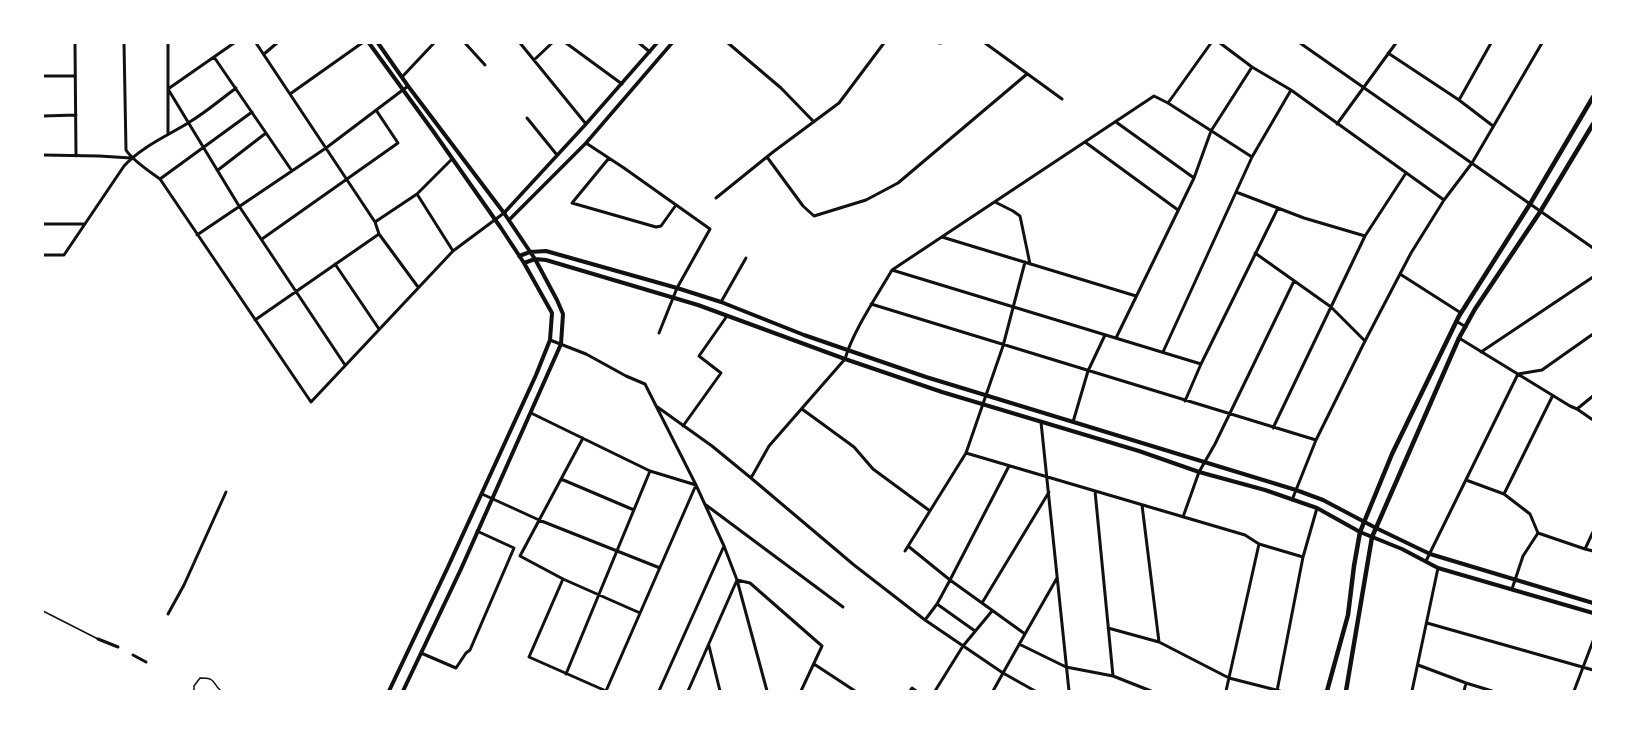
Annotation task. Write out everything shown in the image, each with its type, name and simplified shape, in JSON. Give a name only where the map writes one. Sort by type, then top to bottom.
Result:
[{"type":"main road","points":[[369,43],[524,263],[552,313],[550,340],[536,375],[482,494],[389,691]]},
{"type":"main road","points":[[378,43],[408,86],[504,213],[535,259],[563,314],[561,344],[532,413],[403,691]]},
{"type":"main road","points":[[1327,691],[1348,615],[1360,532],[1392,454],[1456,321],[1530,204],[1593,97]]},
{"type":"main road","points":[[1346,691],[1372,537],[1459,338],[1475,309],[1540,212],[1593,124]]},
{"type":"main road","points":[[519,256],[530,252],[546,251],[678,288],[721,302],[804,335],[926,377],[1296,490],[1323,500],[1430,554],[1593,603]]},
{"type":"main road","points":[[524,263],[535,259],[546,260],[673,298],[845,359],[983,404],[1139,451],[1199,472],[1265,490],[1317,508],[1360,532],[1402,549],[1438,568],[1593,613]]},
{"type":"street","points":[[75,43],[76,156]]},
{"type":"street","points":[[124,43],[126,150],[131,158],[160,179],[311,402],[453,251],[504,213],[586,124],[657,43]]},
{"type":"street","points":[[168,43],[168,134]]},
{"type":"street","points":[[168,88],[234,43]]},
{"type":"street","points":[[256,43],[375,222],[379,234],[418,287]]},
{"type":"street","points":[[264,54],[277,43]]},
{"type":"street","points":[[290,94],[362,43]]},
{"type":"street","points":[[402,77],[434,43]]},
{"type":"street","points":[[465,43],[485,65]]},
{"type":"street","points":[[520,43],[582,118]]},
{"type":"street","points":[[520,43],[586,124]]},
{"type":"street","points":[[534,60],[552,43]]},
{"type":"street","points":[[566,43],[622,84]]},
{"type":"street","points":[[639,43],[650,52]]},
{"type":"street","points":[[508,220],[586,143],[672,43]]},
{"type":"street","points":[[728,43],[781,88],[814,122]]},
{"type":"street","points":[[716,198],[767,157],[839,103],[884,43]]},
{"type":"street","points":[[985,43],[1062,99]]},
{"type":"street","points":[[1168,103],[1211,43]]},
{"type":"street","points":[[1220,43],[1252,67],[1291,90],[1336,124],[1444,200]]},
{"type":"street","points":[[1300,43],[1593,248]]},
{"type":"street","points":[[1336,124],[1396,43]]},
{"type":"street","points":[[1459,100],[1491,43]]},
{"type":"street","points":[[1292,500],[1316,440],[1400,274],[1444,200],[1472,163],[1542,43]]},
{"type":"street","points":[[1388,53],[1459,100],[1493,126]]},
{"type":"street","points":[[214,57],[292,171]]},
{"type":"street","points":[[1116,338],[1194,178],[1210,130],[1252,67]]},
{"type":"street","points":[[767,157],[803,206],[814,216],[828,213],[866,200],[898,183],[1027,74]]},
{"type":"street","points":[[43,76],[75,76]]},
{"type":"street","points":[[197,235],[326,148],[408,86]]},
{"type":"street","points":[[168,88],[190,122],[239,206],[345,365]]},
{"type":"street","points":[[43,255],[64,255],[131,158],[168,134],[190,122],[236,88]]},
{"type":"street","points":[[1163,352],[1252,157],[1291,90]]},
{"type":"street","points":[[750,478],[769,446],[845,359],[848,350],[872,304],[892,270],[1154,96],[1168,103],[1252,157]]},
{"type":"street","points":[[262,239],[398,143],[376,110]]},
{"type":"street","points":[[160,179],[205,148],[252,112]]},
{"type":"street","points":[[43,116],[76,115]]},
{"type":"street","points":[[527,118],[557,155]]},
{"type":"street","points":[[1116,122],[1194,178]]},
{"type":"street","points":[[218,170],[266,133]]},
{"type":"street","points":[[1086,142],[1178,210]]},
{"type":"street","points":[[586,143],[710,229],[673,298],[659,333]]},
{"type":"street","points":[[43,156],[131,158]]},
{"type":"street","points":[[609,158],[572,203],[656,227],[661,226],[676,205]]},
{"type":"street","points":[[375,222],[417,194],[452,159]]},
{"type":"street","points":[[1273,428],[1365,236],[1406,174]]},
{"type":"street","points":[[1236,192],[1278,208],[1365,236]]},
{"type":"street","points":[[417,194],[453,251]]},
{"type":"street","points":[[995,202],[1020,216],[1030,264]]},
{"type":"street","points":[[1185,401],[1201,364],[1278,208]]},
{"type":"street","points":[[43,224],[85,224]]},
{"type":"street","points":[[255,320],[296,290],[379,234]]},
{"type":"street","points":[[942,237],[1136,296]]},
{"type":"street","points":[[1255,253],[1331,307],[1365,341]]},
{"type":"street","points":[[721,302],[746,258]]},
{"type":"street","points":[[905,551],[966,453],[1003,346],[1025,262]]},
{"type":"street","points":[[335,264],[379,329]]},
{"type":"street","points":[[892,270],[1201,364]]},
{"type":"street","points":[[1400,274],[1461,313]]},
{"type":"street","points":[[1481,352],[1593,277]]},
{"type":"street","points":[[1183,517],[1199,472],[1294,281]]},
{"type":"street","points":[[872,304],[1003,346],[1316,440]]},
{"type":"street","points":[[683,426],[720,373],[699,356],[727,316]]},
{"type":"street","points":[[1456,321],[1466,327]]},
{"type":"street","points":[[1518,374],[1542,370],[1593,334]]},
{"type":"street","points":[[1073,422],[1088,371],[1105,335]]},
{"type":"street","points":[[1459,338],[1518,374],[1552,397],[1577,409],[1593,420]]},
{"type":"street","points":[[550,340],[586,354],[626,376],[645,384],[696,485],[724,546],[737,580],[767,691]]},
{"type":"street","points":[[1426,561],[1518,374]]},
{"type":"street","points":[[1577,409],[1593,396]]},
{"type":"street","points":[[1504,494],[1552,397]]},
{"type":"street","points":[[656,406],[712,446],[854,565],[925,620],[1003,673],[1035,691]]},
{"type":"street","points":[[802,409],[854,447],[873,469],[930,511]]},
{"type":"street","points":[[532,413],[650,471],[696,485]]},
{"type":"street","points":[[1041,422],[1048,477],[1069,691]]},
{"type":"street","points":[[583,438],[520,556],[563,579],[640,613]]},
{"type":"street","points":[[966,453],[1245,536],[1259,544],[1303,557]]},
{"type":"street","points":[[925,620],[937,604],[1010,466]]},
{"type":"street","points":[[566,674],[650,471]]},
{"type":"street","points":[[562,479],[634,510]]},
{"type":"street","points":[[1466,480],[1504,494],[1530,514],[1538,533],[1593,551]]},
{"type":"street","points":[[563,579],[529,657],[606,691],[696,485]]},
{"type":"street","points":[[1095,491],[1113,676]]},
{"type":"street","points":[[168,614],[184,585],[226,492]]},
{"type":"street","points":[[982,603],[1049,492]]},
{"type":"street","points":[[482,494],[539,520],[660,568]]},
{"type":"street","points":[[704,504],[843,606]]},
{"type":"street","points":[[1142,505],[1159,642]]},
{"type":"street","points":[[1277,691],[1303,557],[1317,508]]},
{"type":"street","points":[[421,653],[456,668],[466,653],[470,650],[514,548],[477,531]]},
{"type":"street","points":[[1585,549],[1593,532]]},
{"type":"street","points":[[1512,589],[1523,556],[1538,533]]},
{"type":"street","points":[[1226,691],[1259,544]]},
{"type":"street","points":[[659,691],[724,546]]},
{"type":"street","points":[[908,546],[950,580],[1025,634]]},
{"type":"street","points":[[1412,691],[1438,568]]},
{"type":"street","points":[[993,691],[1058,578]]},
{"type":"street","points":[[688,691],[737,580]]},
{"type":"street","points":[[737,580],[750,583],[822,646],[802,691]]},
{"type":"street","points":[[937,604],[975,631]]},
{"type":"street","points":[[935,691],[963,646],[992,611]]},
{"type":"street","points":[[1427,623],[1593,670]]},
{"type":"street","points":[[1108,628],[1159,642],[1229,678],[1280,691]]},
{"type":"street","points":[[98,639],[118,647]]},
{"type":"street","points":[[1574,691],[1593,641]]},
{"type":"street","points":[[1019,644],[1066,667],[1113,676],[1151,691]]},
{"type":"street","points":[[708,645],[720,691]]},
{"type":"street","points":[[133,655],[146,662]]},
{"type":"street","points":[[814,664],[854,691]]},
{"type":"street","points":[[1418,665],[1492,691]]},
{"type":"street","points":[[1464,691],[1466,683]]},
{"type":"street","points":[[910,691],[912,688],[916,691]]},
{"type":"lane","points":[[43,611],[98,639]]},
{"type":"lane","points":[[194,691],[194,686],[200,678],[209,678],[215,681],[221,691]]}]
